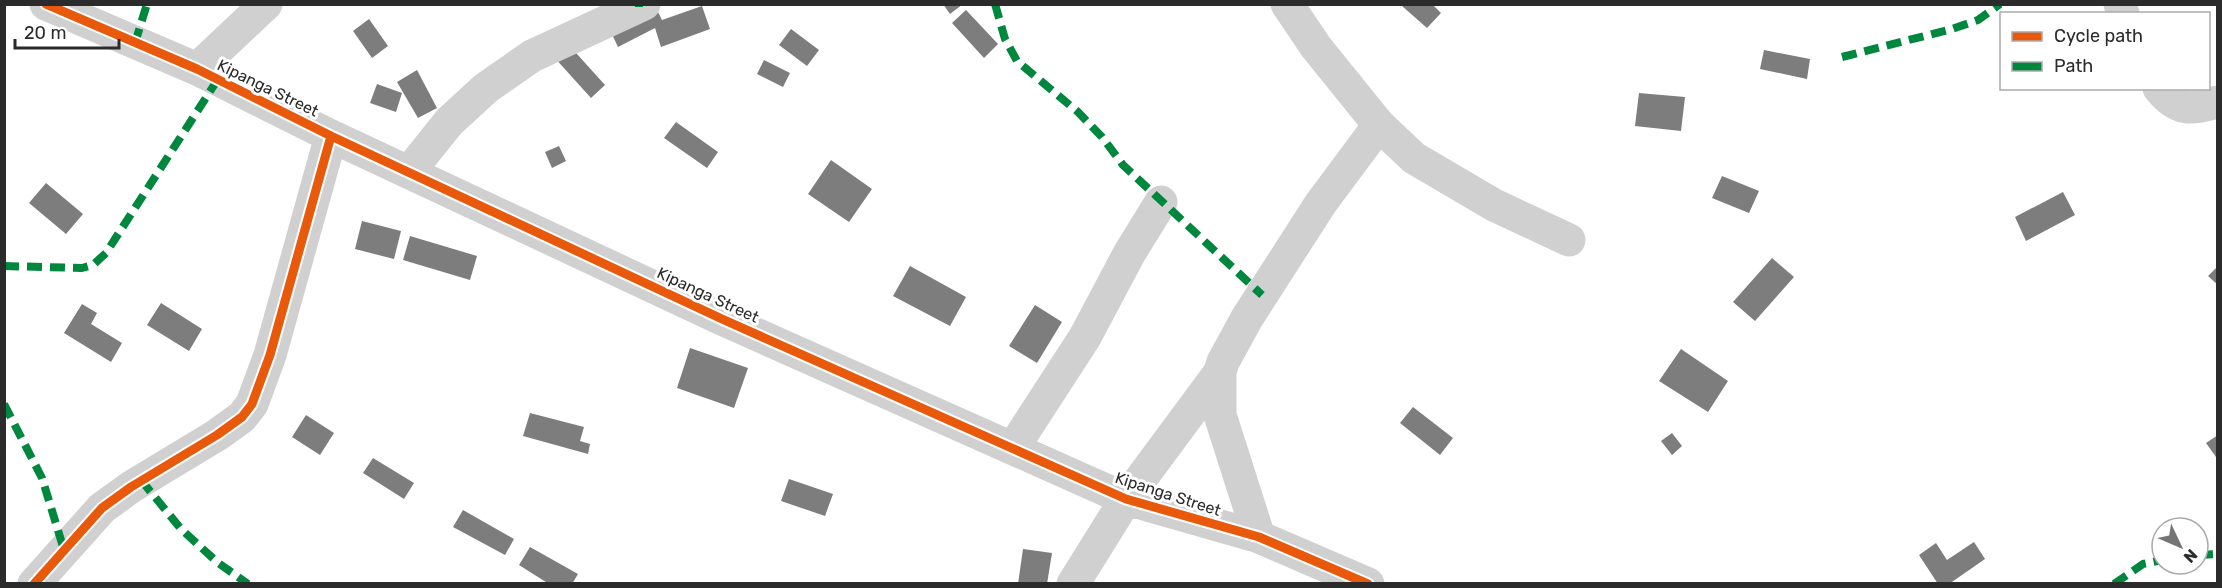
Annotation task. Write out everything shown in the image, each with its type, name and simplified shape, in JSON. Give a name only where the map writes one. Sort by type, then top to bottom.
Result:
[{"type":"street","name":"Kipanga Street","points":[[46,4],[197,69],[331,136],[722,319],[1126,499],[1259,537],[1368,584]]},
{"type":"street","points":[[197,69],[266,4]]},
{"type":"street","points":[[410,172],[449,122],[486,88],[532,56],[644,4]]},
{"type":"street","points":[[1287,4],[1316,47],[1380,125],[1414,158],[1494,205],[1569,240]]},
{"type":"street","points":[[2160,90],[2167,98],[2187,109],[2217,102]]},
{"type":"street","points":[[1073,584],[1126,499],[1220,372],[1229,349],[1247,318],[1321,202],[1380,125]]},
{"type":"street","points":[[34,584],[102,508],[131,487],[217,435],[242,417],[252,404],[270,355],[331,136]]},
{"type":"street","points":[[1013,448],[1084,337],[1129,254],[1161,202]]},
{"type":"street","points":[[1220,372],[1220,415],[1259,537]]},
{"type":"building","points":[[943,4],[963,4],[950,14]]},
{"type":"building","points":[[1403,4],[1432,4],[1441,13],[1427,28],[1402,6]]},
{"type":"building","points":[[655,6],[662,20],[702,6],[710,29],[661,47],[655,28],[618,47],[609,28]]},
{"type":"building","points":[[966,10],[998,44],[984,58],[952,23]]},
{"type":"building","points":[[369,19],[388,46],[372,58],[353,31]]},
{"type":"building","points":[[791,29],[819,50],[807,66],[779,45]]},
{"type":"building","points":[[567,43],[605,85],[591,98],[553,56]]},
{"type":"building","points":[[1764,50],[1810,59],[1807,79],[1760,69]]},
{"type":"building","points":[[764,60],[790,73],[783,87],[757,74]]},
{"type":"building","points":[[417,70],[437,108],[418,118],[397,82]]},
{"type":"building","points":[[377,84],[402,93],[396,112],[370,103]]},
{"type":"building","points":[[1639,93],[1685,97],[1681,131],[1635,126]]},
{"type":"building","points":[[676,122],[718,152],[707,168],[664,138]]},
{"type":"building","points":[[559,146],[566,161],[552,168],[545,152]]},
{"type":"building","points":[[831,160],[872,189],[849,222],[808,194]]},
{"type":"building","points":[[1722,176],[1759,191],[1749,213],[1712,198]]},
{"type":"building","points":[[46,183],[83,214],[66,234],[29,203]]},
{"type":"building","points":[[2063,192],[2075,215],[2026,241],[2015,217]]},
{"type":"building","points":[[362,221],[401,231],[394,259],[355,249]]},
{"type":"building","points":[[410,236],[477,256],[470,280],[403,260]]},
{"type":"building","points":[[1772,258],[1794,277],[1755,321],[1733,302]]},
{"type":"building","points":[[910,266],[966,297],[950,326],[893,296]]},
{"type":"building","points":[[2218,266],[2218,285],[2208,276]]},
{"type":"building","points":[[161,303],[202,329],[189,351],[147,325]]},
{"type":"building","points":[[82,304],[97,313],[91,324],[122,343],[111,362],[64,333]]},
{"type":"building","points":[[1035,305],[1062,322],[1037,363],[1009,346]]},
{"type":"building","points":[[690,348],[748,368],[734,408],[677,388]]},
{"type":"building","points":[[1681,349],[1728,381],[1708,412],[1659,381]]},
{"type":"building","points":[[1413,407],[1453,438],[1440,455],[1400,423]]},
{"type":"building","points":[[530,413],[584,427],[580,441],[590,444],[588,454],[523,436]]},
{"type":"building","points":[[306,415],[334,433],[320,455],[292,437]]},
{"type":"building","points":[[1672,433],[1682,446],[1672,455],[1661,441]]},
{"type":"building","points":[[2218,435],[2218,456],[2216,457],[2206,443]]},
{"type":"building","points":[[373,458],[414,483],[404,499],[363,473]]},
{"type":"building","points":[[789,479],[833,494],[825,516],[781,501]]},
{"type":"building","points":[[463,510],[514,539],[505,555],[453,527]]},
{"type":"building","points":[[1974,542],[1985,559],[1949,584],[1938,584],[1919,555],[1936,543],[1947,560]]},
{"type":"building","points":[[530,547],[578,574],[572,584],[549,584],[519,565]]},
{"type":"building","points":[[1023,549],[1052,553],[1047,584],[1018,584]]},
{"type":"marked path","points":[[135,43],[147,4]]},
{"type":"marked path","points":[[995,4],[1005,39],[1017,61],[1078,112],[1102,137],[1123,165],[1262,295]]},
{"type":"marked path","points":[[1842,57],[1952,29],[1978,20],[2000,4]]},
{"type":"marked path","points":[[4,266],[82,268],[93,265],[106,253],[218,79]]},
{"type":"marked path","points":[[4,404],[42,478],[64,550]]},
{"type":"marked path","points":[[141,480],[181,529],[217,562],[248,584]]},
{"type":"marked path","points":[[2210,554],[2218,554]]},
{"type":"marked path","points":[[2114,584],[2143,564],[2150,563]]},
{"type":"cycle path","points":[[46,4],[197,69],[331,136],[722,319],[1126,499],[1259,537],[1368,584]]},
{"type":"cycle path","points":[[34,584],[102,508],[131,487],[217,435],[242,417],[252,404],[270,355],[331,136]]}]
